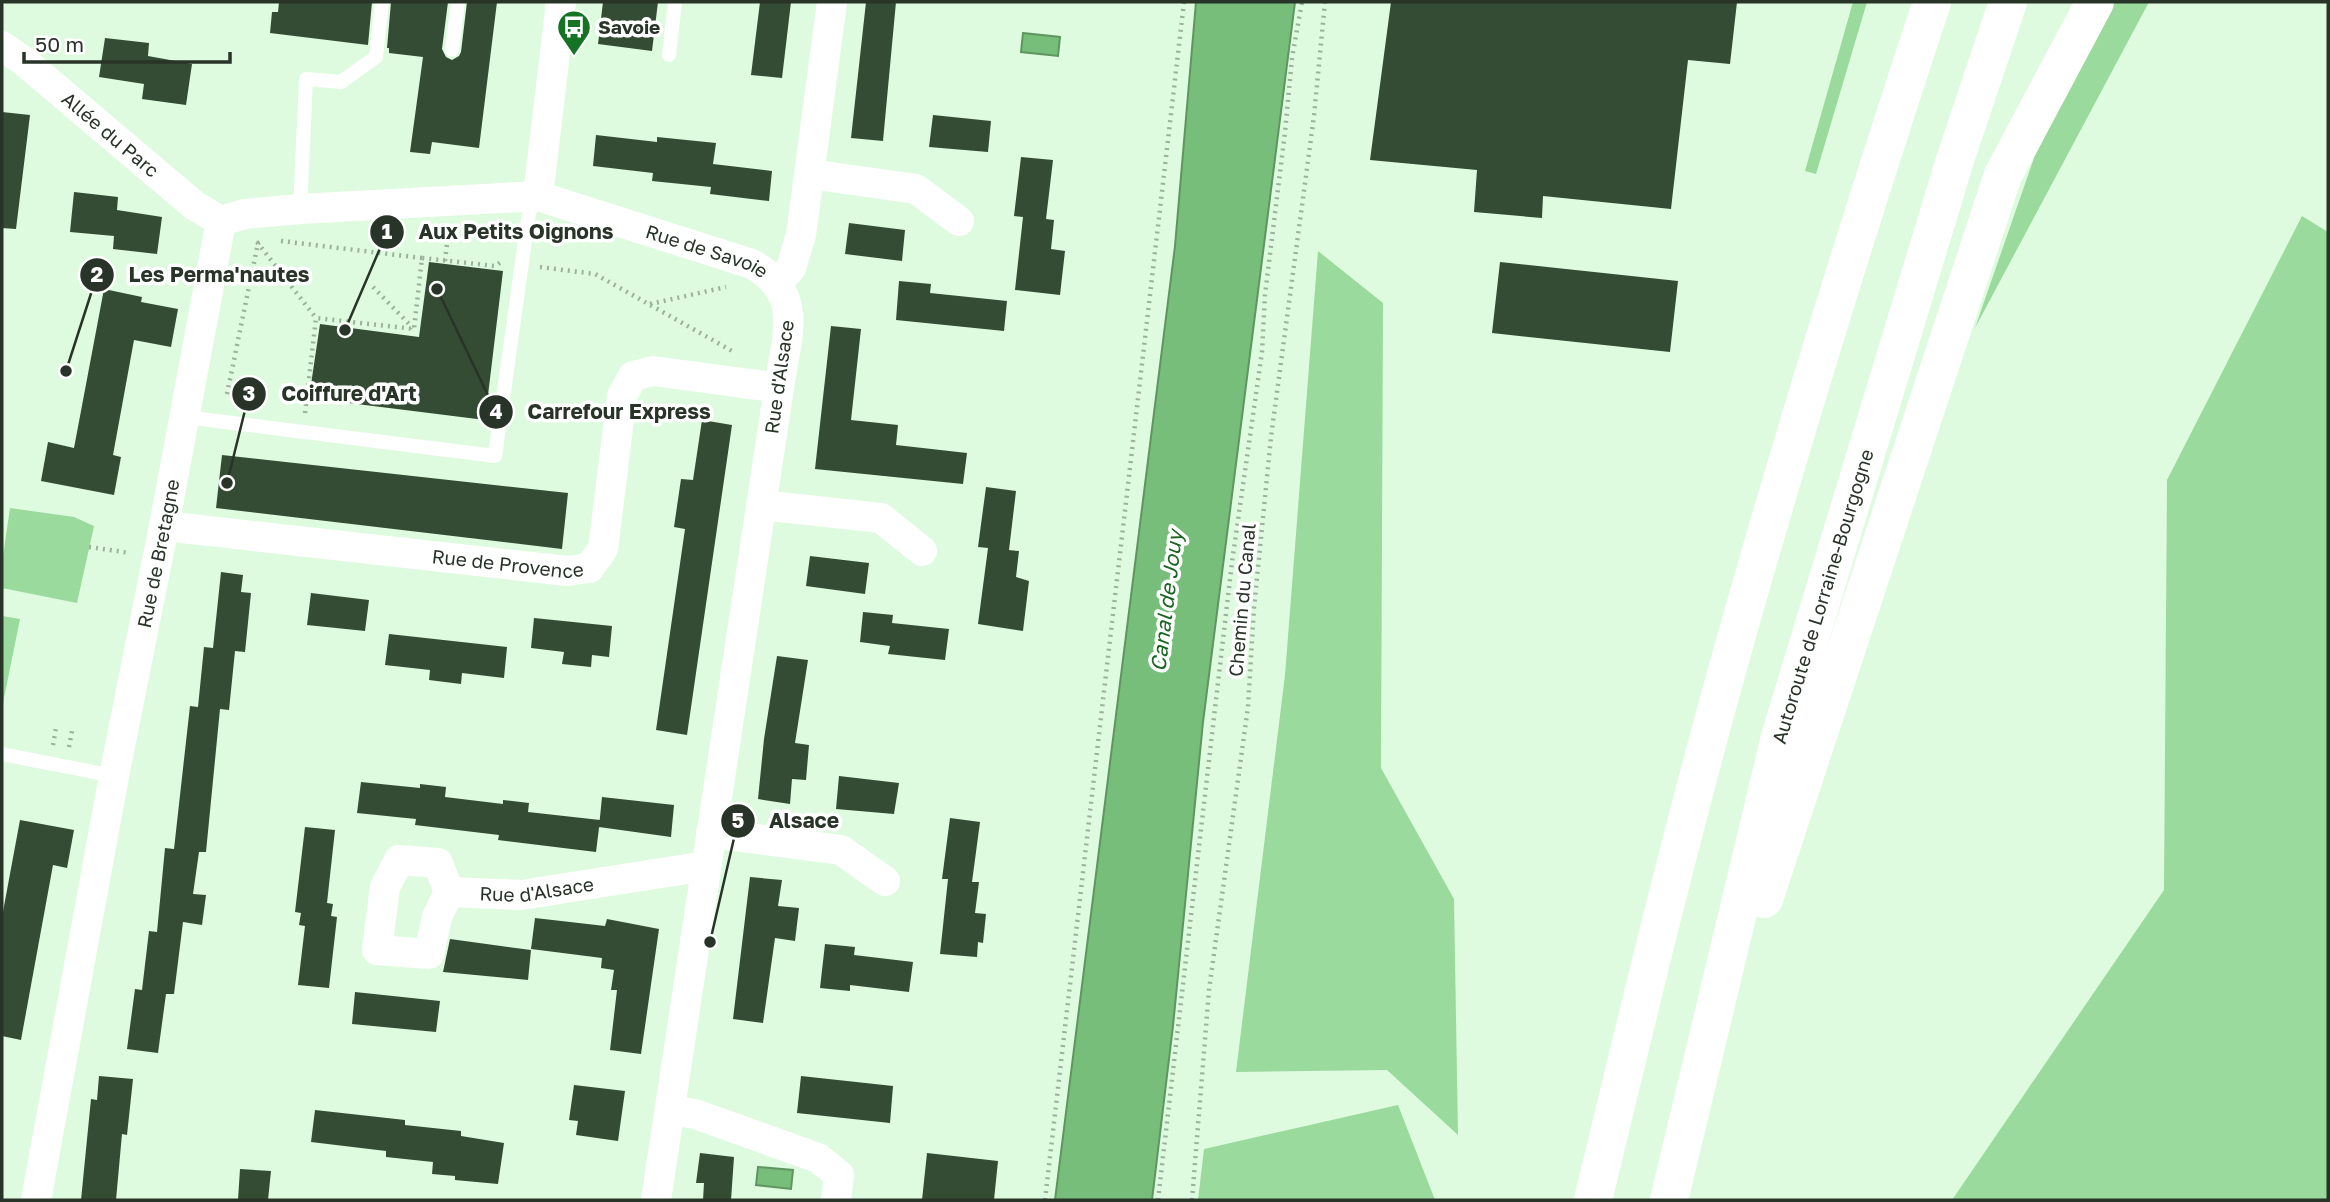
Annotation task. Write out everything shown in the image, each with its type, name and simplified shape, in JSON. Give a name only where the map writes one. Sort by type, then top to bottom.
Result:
[{"type":"highway","points":[[1904,85],[1908,2]]},
{"type":"highway","points":[[1593,1200],[1662,915],[1728,667],[1815,367],[1932,2]]},
{"type":"highway","name":"Autoroute de Lorraine-Bourgogne","points":[[1669,1200],[1780,737],[1955,160],[2008,2]]},
{"type":"highway","points":[[1681,1153],[2003,174],[2095,2]]},
{"type":"street","points":[[233,217],[300,209],[538,196],[561,2]]},
{"type":"street","points":[[778,283],[791,268],[797,254],[832,2]]},
{"type":"street","name":"Allée du Parc","points":[[2,46],[25,62],[195,206],[233,217]]},
{"type":"street","points":[[810,174],[916,188],[959,221]]},
{"type":"street","name":"Rue de Savoie","points":[[538,196],[752,264],[778,283]]},
{"type":"street","name":"Rue de Bretagne","points":[[36,1200],[114,776],[185,417],[233,217]]},
{"type":"street","name":"Rue d'Alsace","points":[[656,1200],[761,505],[769,386],[788,322],[786,296],[778,283]]},
{"type":"street","name":"Rue de Provence","points":[[162,536],[567,571],[589,568],[603,550],[622,396],[633,376],[653,371],[769,386]]},
{"type":"street","points":[[761,505],[881,518],[922,551]]},
{"type":"street","points":[[711,833],[841,850],[885,881]]},
{"type":"street","name":"Rue d'Alsace","points":[[449,892],[521,895],[706,866]]},
{"type":"street","points":[[670,1110],[695,1114],[818,1158],[839,1175],[836,1200]]},
{"type":"lane","points":[[300,209],[306,79],[341,82],[376,57],[382,2]]},
{"type":"lane","points":[[452,50],[458,2]]},
{"type":"lane","points":[[669,54],[676,2]]},
{"type":"lane","points":[[185,417],[495,456],[529,212],[538,196]]},
{"type":"lane","points":[[2,754],[114,776]]},
{"type":"path","points":[[1045,1200],[1184,2]]},
{"type":"path","points":[[1158,1200],[1232,562],[1262,352],[1265,295],[1292,58],[1302,2]]},
{"type":"path","name":"Chemin du Canal","points":[[1192,1200],[1209,990],[1248,707],[1254,608],[1271,437],[1314,116],[1325,2]]},
{"type":"path","points":[[233,217],[258,243],[316,318],[302,433]]},
{"type":"path","points":[[445,261],[448,235]]},
{"type":"path","points":[[258,243],[265,240]]},
{"type":"path","points":[[278,241],[495,266],[501,262],[509,264]]},
{"type":"path","points":[[227,394],[258,243]]},
{"type":"path","points":[[414,329],[422,258]]},
{"type":"path","points":[[649,304],[746,282],[752,264]]},
{"type":"path","points":[[532,267],[595,274],[737,354],[760,362],[769,386]]},
{"type":"path","points":[[373,286],[414,329]]},
{"type":"path","points":[[316,318],[414,329]]},
{"type":"path","points":[[89,547],[131,553],[162,536]]},
{"type":"shaded area","points":[[1853,2],[1867,2],[1816,174],[1805,171]]},
{"type":"shaded area","points":[[2113,2],[2149,2],[1975,328],[2035,155]]},
{"type":"shaded area","points":[[2302,216],[2328,232],[2328,1200],[1952,1200],[2164,890],[2167,480]]},
{"type":"shaded area","points":[[1318,251],[1383,303],[1381,768],[1454,899],[1458,1135],[1387,1070],[1236,1072],[1285,675]]},
{"type":"shaded area","points":[[10,508],[74,517],[94,526],[77,603],[2,588],[2,563]]},
{"type":"shaded area","points":[[2,616],[20,619],[2,708]]},
{"type":"shaded area","points":[[1398,1105],[1435,1200],[1198,1200],[1204,1149]]},
{"type":"water","name":"Canal de Jouy","points":[[1196,2],[1295,2],[1203,722],[1173,1026],[1152,1200],[1055,1200],[1175,246]]},
{"type":"water","points":[[1023,33],[1060,37],[1058,56],[1021,52]]},
{"type":"water","points":[[758,1167],[793,1170],[791,1189],[756,1185]]},
{"type":"building","points":[[279,2],[372,2],[368,45],[270,33],[272,12],[278,12]]},
{"type":"building","points":[[391,2],[448,2],[442,49],[446,57],[452,60],[461,52],[467,2],[497,2],[479,148],[432,142],[430,154],[410,152],[423,57],[389,53],[387,48]]},
{"type":"building","points":[[603,2],[658,2],[652,51],[598,44]]},
{"type":"building","points":[[760,2],[791,2],[782,78],[751,75]]},
{"type":"building","points":[[866,2],[896,2],[883,141],[851,138]]},
{"type":"building","points":[[1391,2],[1737,2],[1730,64],[1688,60],[1671,209],[1543,196],[1542,218],[1474,212],[1477,170],[1370,160]]},
{"type":"building","points":[[105,38],[149,43],[148,56],[192,64],[186,105],[142,99],[144,84],[99,77]]},
{"type":"building","points":[[2,112],[30,115],[16,229],[2,228]]},
{"type":"building","points":[[933,115],[991,121],[988,152],[929,147]]},
{"type":"building","points":[[596,135],[657,142],[657,137],[716,143],[713,164],[772,171],[769,201],[710,194],[711,187],[652,181],[653,173],[593,166]]},
{"type":"building","points":[[1021,157],[1053,160],[1046,219],[1054,220],[1051,249],[1065,251],[1060,295],[1015,290],[1023,217],[1014,216]]},
{"type":"building","points":[[74,192],[118,197],[117,210],[162,217],[157,254],[113,249],[114,236],[70,232]]},
{"type":"building","points":[[849,223],[905,230],[902,261],[845,254]]},
{"type":"building","points":[[429,262],[503,271],[485,420],[309,398],[320,324],[419,337]]},
{"type":"building","points":[[1500,262],[1678,281],[1670,352],[1492,333]]},
{"type":"building","points":[[899,281],[931,284],[930,293],[1007,301],[1004,331],[896,320]]},
{"type":"building","points":[[104,289],[142,297],[141,302],[178,309],[171,347],[134,340],[113,455],[121,457],[114,495],[41,481],[48,442],[74,448]]},
{"type":"building","points":[[831,326],[861,329],[851,420],[898,425],[896,445],[967,453],[963,484],[815,469]]},
{"type":"building","points":[[702,420],[732,425],[687,735],[656,730],[685,529],[674,527],[681,479],[693,480]]},
{"type":"building","points":[[222,455],[568,493],[562,549],[216,508]]},
{"type":"building","points":[[986,487],[1016,491],[1009,550],[1019,551],[1016,577],[1029,581],[1023,631],[978,624],[988,548],[978,547]]},
{"type":"building","points":[[810,556],[869,563],[865,594],[806,586]]},
{"type":"building","points":[[221,572],[243,575],[241,592],[251,593],[245,652],[235,651],[229,710],[220,709],[206,852],[199,852],[193,894],[206,895],[202,925],[183,922],[174,994],[166,994],[158,1053],[127,1049],[135,989],[142,990],[149,931],[157,932],[165,848],[174,849],[190,706],[198,707],[204,647],[213,648]]},
{"type":"building","points":[[311,593],[369,600],[365,631],[307,625]]},
{"type":"building","points":[[863,612],[893,615],[892,623],[949,629],[945,660],[888,654],[890,646],[860,642]]},
{"type":"building","points":[[534,618],[612,626],[609,657],[592,655],[591,667],[562,664],[564,652],[531,648]]},
{"type":"building","points":[[389,634],[507,647],[504,678],[462,673],[461,684],[429,680],[430,670],[385,665]]},
{"type":"building","points":[[777,656],[808,660],[795,743],[809,745],[806,780],[792,779],[790,804],[758,799]]},
{"type":"building","points":[[839,776],[899,783],[894,814],[836,809]]},
{"type":"building","points":[[361,782],[420,788],[420,784],[446,787],[445,797],[503,804],[503,800],[529,803],[528,812],[600,820],[596,852],[498,840],[499,835],[415,825],[416,819],[357,813]]},
{"type":"building","points":[[602,797],[674,805],[671,837],[599,827]]},
{"type":"building","points":[[950,818],[980,822],[972,882],[979,882],[975,913],[986,914],[983,943],[978,942],[977,957],[940,954],[948,879],[942,879]]},
{"type":"building","points":[[20,820],[74,830],[67,868],[53,865],[21,1040],[2,1036],[2,917]]},
{"type":"building","points":[[305,827],[335,830],[327,903],[333,904],[331,916],[337,917],[329,988],[298,985],[305,926],[299,925],[301,913],[295,912]]},
{"type":"building","points":[[750,877],[782,880],[778,906],[799,908],[795,941],[775,938],[763,1023],[733,1019]]},
{"type":"building","points":[[535,918],[605,926],[607,919],[659,929],[641,1054],[610,1050],[617,990],[611,990],[614,970],[601,968],[602,958],[531,949]]},
{"type":"building","points":[[450,939],[531,950],[528,980],[443,972]]},
{"type":"building","points":[[825,944],[855,947],[854,955],[913,962],[909,992],[850,985],[850,991],[820,988]]},
{"type":"building","points":[[355,992],[440,1001],[436,1032],[352,1024]]},
{"type":"building","points":[[99,1076],[133,1079],[127,1135],[122,1134],[116,1200],[81,1200],[91,1099],[97,1100]]},
{"type":"building","points":[[801,1076],[893,1086],[890,1123],[797,1113]]},
{"type":"building","points":[[574,1085],[625,1091],[618,1141],[576,1135],[578,1121],[569,1120]]},
{"type":"building","points":[[315,1110],[405,1120],[405,1125],[461,1131],[461,1136],[504,1143],[498,1184],[455,1180],[455,1176],[432,1174],[433,1162],[386,1157],[386,1151],[311,1142]]},
{"type":"building","points":[[700,1153],[734,1157],[731,1200],[703,1200],[704,1183],[696,1183]]},
{"type":"building","points":[[927,1153],[998,1161],[994,1200],[922,1200]]},
{"type":"building","points":[[240,1169],[271,1171],[268,1200],[238,1200]]},
{"type":"place","name":"Savoie","points":[[574,57]]},
{"type":"place","name":"Carrefour Express","points":[[437,289]]},
{"type":"place","name":"Aux Petits Oignons","points":[[345,330]]},
{"type":"place","name":"Les Perma'nautes","points":[[66,371]]},
{"type":"place","name":"Coiffure d'Art","points":[[227,483]]},
{"type":"place","name":"Alsace","points":[[710,942]]}]
